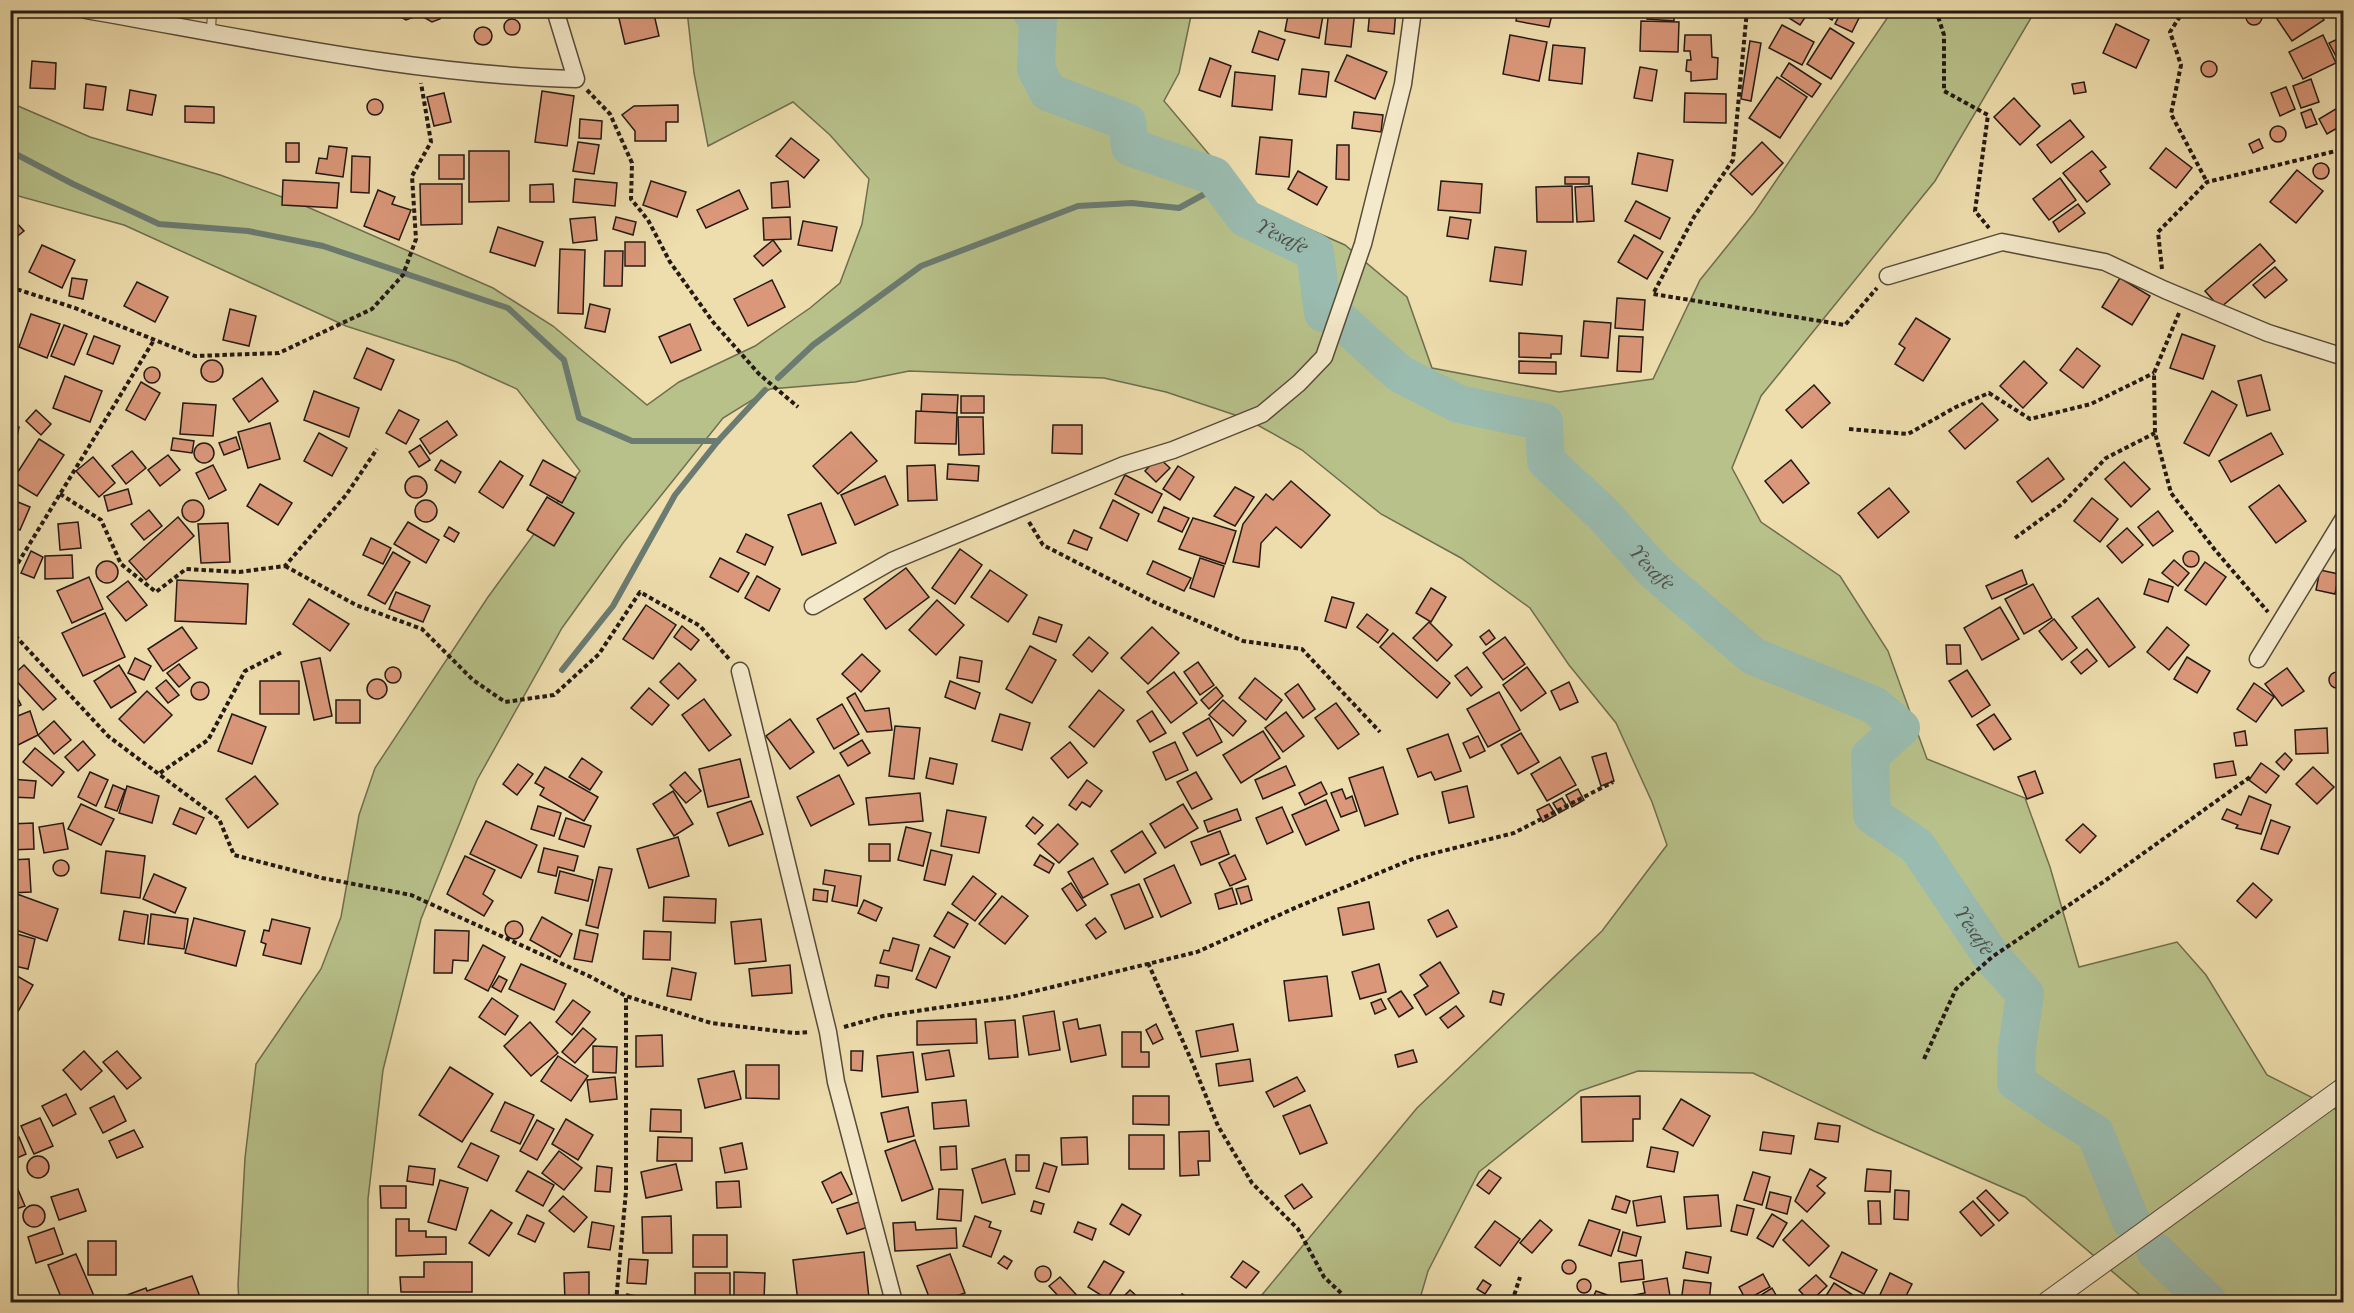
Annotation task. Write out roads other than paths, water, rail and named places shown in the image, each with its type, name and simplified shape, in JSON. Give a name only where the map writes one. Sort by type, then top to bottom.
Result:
[{"type":"street","points":[[86,10],[418,65],[518,77],[576,79],[555,10]]},
{"type":"street","points":[[813,606],[892,561],[1124,465],[1173,450],[1262,414],[1299,383],[1324,357],[1363,244],[1403,84],[1413,10]]},
{"type":"street","points":[[1888,276],[2002,242],[2105,262],[2165,291],[2268,333],[2343,357]]},
{"type":"street","points":[[2258,659],[2343,519]]},
{"type":"street","points":[[740,671],[828,1032],[836,1082],[894,1302]]},
{"type":"street","points":[[2048,1302],[2343,1088]]},
{"type":"lane","points":[[211,32],[212,10]]},
{"type":"waterway","name":"Yesafe","points":[[1030,10],[1038,18],[1036,69],[1048,92],[1127,122],[1130,147],[1214,176],[1245,218],[1315,252],[1323,313],[1337,317],[1400,374],[1459,404],[1544,422],[1546,461],[1603,514],[1654,571],[1753,656],[1874,705],[1901,728],[1870,756],[1872,815],[1917,846],[1992,957],[2025,994],[2017,1048],[2016,1082],[2095,1133],[2131,1221]]},
{"type":"waterway","points":[[10,151],[73,184],[159,224],[248,231],[323,246],[508,308],[564,360],[579,418],[632,441],[718,441]]},
{"type":"waterway","points":[[778,378],[813,345],[921,266],[1078,206],[1132,203],[1179,208],[1221,185]]},
{"type":"waterway","points":[[562,670],[613,606],[675,495],[718,441],[765,390]]},
{"type":"waterway","name":"Yesafe","points":[[2155,1251],[2208,1302]]}]
